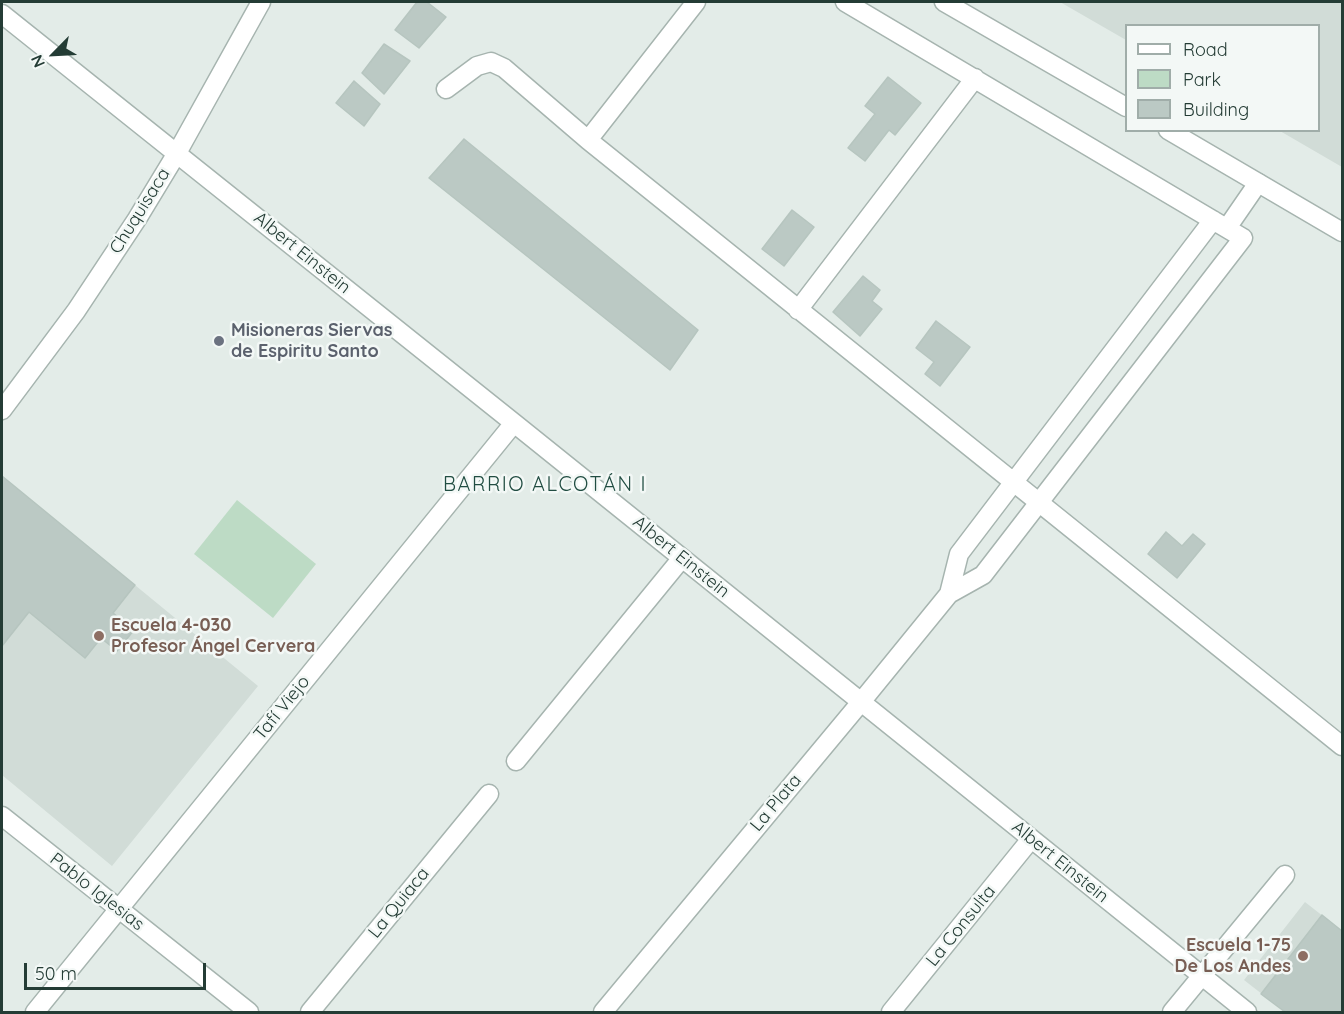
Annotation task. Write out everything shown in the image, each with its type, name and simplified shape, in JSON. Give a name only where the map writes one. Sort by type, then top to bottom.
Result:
[{"type":"street","name":"Chuquisaca","points":[[2,410],[76,311],[177,153],[261,2]]},
{"type":"street","points":[[588,140],[696,2]]},
{"type":"street","points":[[845,2],[1227,229]]},
{"type":"street","points":[[944,2],[1125,106]]},
{"type":"street","name":"Albert Einstein","points":[[2,14],[1247,1012]]},
{"type":"street","points":[[446,89],[477,66],[490,62],[504,68],[588,140],[798,310],[1342,746]]},
{"type":"street","points":[[798,310],[975,78]]},
{"type":"street","points":[[1171,132],[1342,232]]},
{"type":"street","points":[[949,594],[983,575],[1039,502],[1258,183]]},
{"type":"street","points":[[949,594],[959,554],[1014,482],[1227,229]]},
{"type":"street","name":"Tafí Viejo","points":[[35,1012],[514,423]]},
{"type":"street","points":[[516,761],[682,558]]},
{"type":"street","name":"La Plata","points":[[603,1012],[949,594]]},
{"type":"street","name":"La Quiaca","points":[[310,1012],[489,794]]},
{"type":"street","name":"Pablo Iglesias","points":[[2,816],[249,1012]]},
{"type":"street","name":"La Consulta","points":[[891,1012],[1030,839]]},
{"type":"street","points":[[1172,1012],[1285,875]]},
{"type":"shaded area","points":[[1060,2],[1342,2],[1342,167],[1282,132],[1320,132],[1320,24],[1125,24],[1125,39]]},
{"type":"shaded area","name":"Escuela 4-030 Profesor Ángel Cervera","points":[[2,476],[258,686],[112,866],[2,775]]},
{"type":"shaded area","name":"Escuela 1-75 De Los Andes","points":[[1305,902],[1342,931],[1342,1012],[1285,1012],[1244,980]]},
{"type":"green space","points":[[237,500],[316,564],[273,618],[194,554]]},
{"type":"building","points":[[417,2],[427,2],[446,17],[419,48],[395,30]]},
{"type":"building","points":[[384,44],[410,61],[384,94],[362,73]]},
{"type":"building","points":[[888,77],[921,103],[895,135],[889,130],[865,161],[848,148],[875,114],[865,106]]},
{"type":"building","points":[[354,81],[380,104],[364,126],[336,103]]},
{"type":"building","points":[[464,139],[698,330],[670,370],[429,178]]},
{"type":"building","points":[[792,210],[814,227],[784,266],[762,249]]},
{"type":"building","points":[[863,276],[880,290],[872,301],[882,309],[860,336],[833,312]]},
{"type":"building","points":[[936,321],[970,347],[940,386],[925,374],[934,362],[916,348]]},
{"type":"building","points":[[2,476],[135,585],[113,613],[134,630],[117,651],[101,638],[85,658],[29,612],[2,646]]},
{"type":"building","points":[[1166,532],[1182,546],[1193,534],[1205,544],[1177,578],[1148,554]]},
{"type":"building","name":"Escuela 1-75 De Los Andes","points":[[1322,915],[1342,931],[1342,1012],[1285,1012],[1261,994]]},
{"type":"place","name":"Misioneras Siervas de Espiritu Santo","points":[[219,341]]},
{"type":"place","name":"Escuela 4-030 Profesor Ángel Cervera","points":[[99,636]]},
{"type":"place","name":"Escuela 1-75 De Los Andes","points":[[1303,956]]},
{"type":"district","name":"BARRIO ALCOTÁN I","points":[[545,485]]}]
